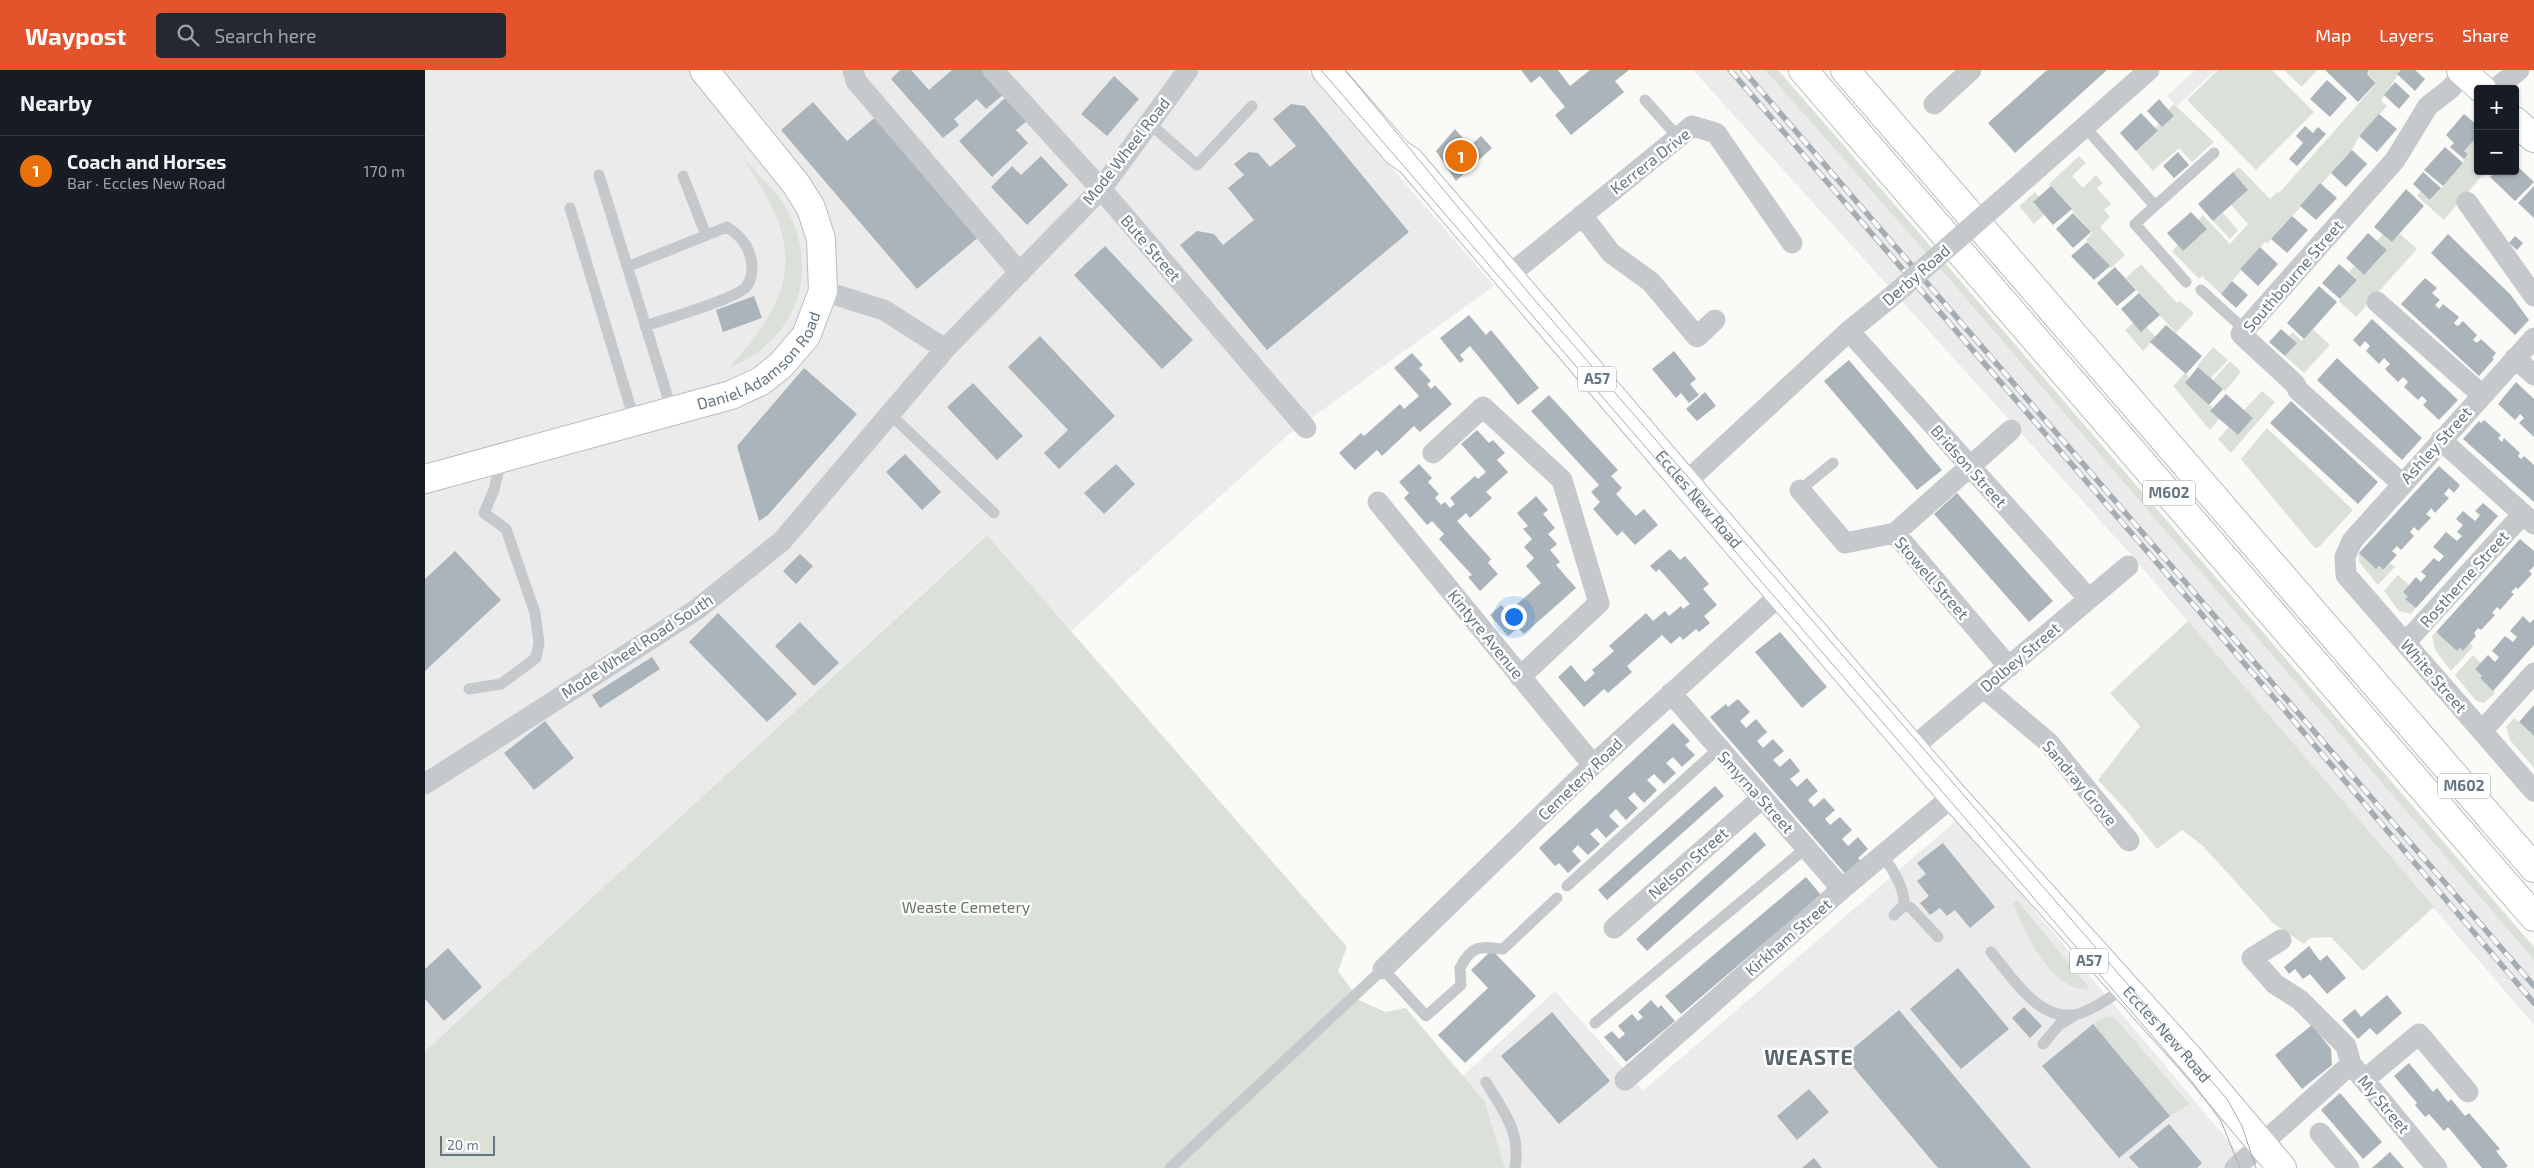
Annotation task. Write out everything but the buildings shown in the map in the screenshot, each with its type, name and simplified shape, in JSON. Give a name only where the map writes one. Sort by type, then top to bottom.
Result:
[{"type":"main road","name":"Daniel Adamson Road","points":[[425,479],[731,395],[761,381],[781,364],[806,336],[823,291],[821,239],[811,208],[796,184],[704,70]]},
{"type":"main road","name":"Eccles New Road","points":[[1326,70],[1397,152],[1410,161],[1989,836],[2121,991],[2253,1158],[2282,1168]]},
{"type":"main road","name":"Eccles New Road","points":[[1342,70],[1404,145],[1410,161]]},
{"type":"main road","name":"M602","points":[[1803,70],[2534,916]]},
{"type":"main road","name":"M602","points":[[1845,70],[2534,868]]},
{"type":"main road","points":[[2519,125],[2534,138]]},
{"type":"street","points":[[853,70],[856,81],[1020,274]]},
{"type":"street","name":"Bute Street","points":[[993,70],[1101,189],[1306,428]]},
{"type":"street","name":"Mode Wheel Road","points":[[983,308],[1020,274],[1101,189],[1188,70]]},
{"type":"street","points":[[1934,104],[1971,70]]},
{"type":"street","name":"Derby Road","points":[[1686,482],[1849,331],[2149,70]]},
{"type":"street","points":[[2500,85],[2519,70]]},
{"type":"street","name":"Southbourne Street","points":[[2401,483],[2298,390],[2295,384],[2241,334],[2395,160],[2428,106],[2469,77]]},
{"type":"street","name":"Kerrera Drive","points":[[1508,276],[1692,126],[1716,133],[1792,243]]},
{"type":"street","points":[[2467,202],[2534,296]]},
{"type":"street","points":[[1583,215],[1611,254],[1651,282],[1697,337],[1715,320]]},
{"type":"street","points":[[823,291],[884,310],[945,349]]},
{"type":"street","points":[[2377,302],[2482,395]]},
{"type":"street","name":"Mode Wheel Road South","points":[[425,784],[703,604],[782,541],[945,349],[983,308]]},
{"type":"street","name":"Bridson Street","points":[[1849,331],[2089,600]]},
{"type":"street","name":"Ashley Street","points":[[2345,557],[2352,541],[2401,483],[2534,338]]},
{"type":"street","points":[[2515,358],[2534,375]]},
{"type":"street","points":[[1433,453],[1483,407],[1562,480],[1599,603],[1520,676]]},
{"type":"street","points":[[1895,532],[2011,430]]},
{"type":"street","points":[[2441,440],[2528,519]]},
{"type":"street","name":"Stowell Street","points":[[1800,490],[1845,543],[1895,532],[2009,667]]},
{"type":"street","name":"Kintyre Avenue","points":[[1378,502],[1593,765]]},
{"type":"street","name":"Rostherne Street","points":[[2405,643],[2528,519]]},
{"type":"street","name":"White Street","points":[[2345,557],[2346,575],[2534,792]]},
{"type":"street","name":"Dolbey Street","points":[[1913,748],[2128,566]]},
{"type":"street","name":"Cemetery Road","points":[[1383,969],[1593,765],[1781,594]]},
{"type":"street","points":[[2482,732],[2534,673]]},
{"type":"street","name":"Sandray Grove","points":[[1984,688],[2048,742],[2129,841]]},
{"type":"street","name":"Smyrna Street","points":[[1671,693],[1842,889]]},
{"type":"street","name":"Kirkham Street","points":[[1625,1080],[1842,889],[1953,796]]},
{"type":"street","name":"Nelson Street","points":[[1614,928],[1762,798]]},
{"type":"street","points":[[2281,940],[2252,958],[2275,984],[2300,1000],[2345,1046],[2351,1064]]},
{"type":"street","points":[[2364,1080],[2419,1034],[2467,1092]]},
{"type":"street","name":"My Street","points":[[2253,1158],[2351,1064],[2437,1168]]},
{"type":"street","points":[[2320,1133],[2349,1168]]},
{"type":"lane","points":[[1645,100],[1679,137]]},
{"type":"lane","points":[[1149,123],[1197,165],[1252,106]]},
{"type":"lane","points":[[2085,127],[2155,206]]},
{"type":"lane","points":[[2186,282],[2135,224],[2214,153]]},
{"type":"lane","points":[[599,175],[672,411]]},
{"type":"lane","points":[[683,176],[706,235]]},
{"type":"lane","points":[[570,208],[635,422]]},
{"type":"lane","points":[[627,267],[727,227],[737,233],[749,249],[753,265],[751,278],[746,288],[726,298],[645,326]]},
{"type":"lane","points":[[2201,290],[2245,330]]},
{"type":"lane","points":[[890,414],[994,513]]},
{"type":"lane","points":[[469,689],[501,684],[537,658],[539,643],[535,613],[506,529],[484,512],[494,490],[502,458]]},
{"type":"lane","points":[[1800,490],[1833,463]]},
{"type":"lane","points":[[1567,886],[1718,749]]},
{"type":"lane","points":[[1595,1023],[1806,848]]},
{"type":"lane","points":[[1882,856],[1890,865],[1904,898],[1904,905],[1894,915]]},
{"type":"lane","points":[[1170,1168],[1383,969],[1425,1016],[1461,985],[1460,968],[1473,949],[1482,946],[1503,949],[1557,898]]},
{"type":"lane","points":[[1904,905],[1911,908],[1938,937]]},
{"type":"lane","points":[[1991,952],[2040,1006],[2058,1015],[2077,1014]]},
{"type":"lane","points":[[2043,1044],[2059,1025],[2121,991]]},
{"type":"lane","points":[[1486,1082],[1515,1133],[1518,1148],[1515,1168]]},
{"type":"shaded area","points":[[425,70],[1307,70],[1494,286],[1288,435],[1071,631],[986,535],[425,1051]]},
{"type":"shaded area","points":[[1693,70],[1765,70],[1944,273],[2534,960],[2534,1025],[2126,549]]},
{"type":"shaded area","points":[[2195,70],[2216,70],[2177,106],[2167,96]]},
{"type":"shaded area","points":[[1958,819],[2251,1168],[1505,1168],[1485,1102],[1463,1076],[1555,991],[1643,1091]]},
{"type":"green space","points":[[1765,70],[1778,70],[1839,140],[2534,947],[2534,960],[1944,273]]},
{"type":"green space","points":[[2218,70],[2272,70],[2314,112],[2256,170],[2187,100]]},
{"type":"green space","points":[[2284,70],[2317,70],[2302,87]]},
{"type":"green space","points":[[2370,70],[2401,70],[2381,101],[2387,106],[2359,136],[2352,150],[2267,244],[2265,242],[2240,269],[2241,271],[2221,294],[2202,276],[2199,279],[2172,251],[2178,245],[2183,251],[2198,220],[2203,215],[2230,244],[2248,224],[2231,205],[2248,190],[2233,172],[2239,167],[2270,199],[2277,192],[2279,193],[2377,83],[2368,74]]},
{"type":"green space","points":[[2174,104],[2214,142],[2192,162],[2179,148],[2153,171],[2136,151],[2158,132],[2155,128],[2159,124],[2162,127],[2174,116],[2168,110]]},
{"type":"green space","points":[[2474,140],[2474,175],[2483,175],[2444,220],[2417,196],[2421,191],[2431,200],[2464,162],[2463,160],[2468,154],[2464,151]]},
{"type":"green space","points":[[2079,156],[2086,163],[2072,176],[2083,188],[2096,175],[2103,183],[2097,188],[2111,204],[2104,210],[2110,217],[2100,227],[2125,255],[2111,268],[2086,240],[2092,233],[2049,184]]},
{"type":"green space","points":[[744,159],[774,191],[788,212],[798,236],[802,259],[801,282],[795,304],[785,324],[770,342],[752,356],[729,368],[757,334],[768,317],[777,299],[783,280],[785,260],[783,239],[776,216]]},
{"type":"green space","points":[[2035,192],[2039,197],[2033,203],[2044,215],[2034,224],[2019,206]]},
{"type":"green space","points":[[2223,213],[2238,230],[2230,239],[2213,221]]},
{"type":"green space","points":[[2383,234],[2392,242],[2400,234],[2417,249],[2356,317],[2339,301],[2357,280],[2349,272],[2354,266],[2364,275],[2387,250],[2377,241]]},
{"type":"green space","points":[[2141,264],[2177,303],[2180,301],[2194,313],[2176,333],[2126,278]]},
{"type":"green space","points":[[2133,323],[2146,327],[2156,337],[2143,351],[2125,330]]},
{"type":"green space","points":[[2313,329],[2330,345],[2304,373],[2285,356],[2297,343],[2289,336],[2292,332],[2302,341]]},
{"type":"green space","points":[[2213,347],[2228,360],[2211,378],[2197,366]]},
{"type":"green space","points":[[2230,361],[2241,372],[2225,391],[2213,380]]},
{"type":"green space","points":[[2185,373],[2189,377],[2185,383],[2213,408],[2210,411],[2219,419],[2210,430],[2173,386]]},
{"type":"green space","points":[[2262,391],[2275,402],[2231,453],[2218,439],[2229,427],[2238,435],[2253,418],[2244,410]]},
{"type":"green space","points":[[2267,428],[2353,510],[2319,547],[2315,548],[2241,459]]},
{"type":"green space","name":"Weaste Cemetery","points":[[987,535],[1347,947],[1338,971],[1359,1000],[1385,1012],[1406,1008],[1485,1102],[1505,1168],[425,1168],[425,1051]]},
{"type":"green space","points":[[2359,553],[2383,570],[2390,563],[2395,567],[2378,585],[2359,562]]},
{"type":"green space","points":[[2398,575],[2409,585],[2403,592],[2408,597],[2406,600],[2416,608],[2411,614],[2399,611],[2384,591]]},
{"type":"green space","points":[[2188,621],[2434,907],[2363,971],[2331,937],[2310,938],[2304,944],[2273,923],[2203,846],[2182,830],[2157,849],[2126,810],[2098,780],[2140,726],[2110,693]]},
{"type":"green space","points":[[2436,632],[2457,651],[2460,648],[2463,651],[2470,643],[2473,647],[2451,671],[2435,650],[2432,636]]},
{"type":"green space","points":[[2473,655],[2481,663],[2475,669],[2482,676],[2480,678],[2495,693],[2484,703],[2476,701],[2455,675]]},
{"type":"green space","points":[[2514,718],[2534,736],[2534,768],[2510,740],[2506,727]]},
{"type":"green space","points":[[2017,900],[2090,989],[2076,988],[2063,982],[2041,958],[2024,929],[2013,903]]},
{"type":"green space","points":[[2107,1016],[2115,1018],[2189,1104],[2170,1116],[2093,1024]]},
{"type":"tram line","points":[[1321,70],[2193,1083],[2221,1121],[2240,1168]]},
{"type":"tram line","points":[[1345,70],[1532,297],[2227,1099],[2242,1126],[2256,1168]]},
{"type":"railway","points":[[1730,70],[2276,700],[2534,1003]]},
{"type":"railway","points":[[1743,70],[2534,986]]},
{"type":"place","name":"Coach and Horses","points":[[1461,156]]},
{"type":"district","name":"WEASTE","points":[[1809,1058]]}]
